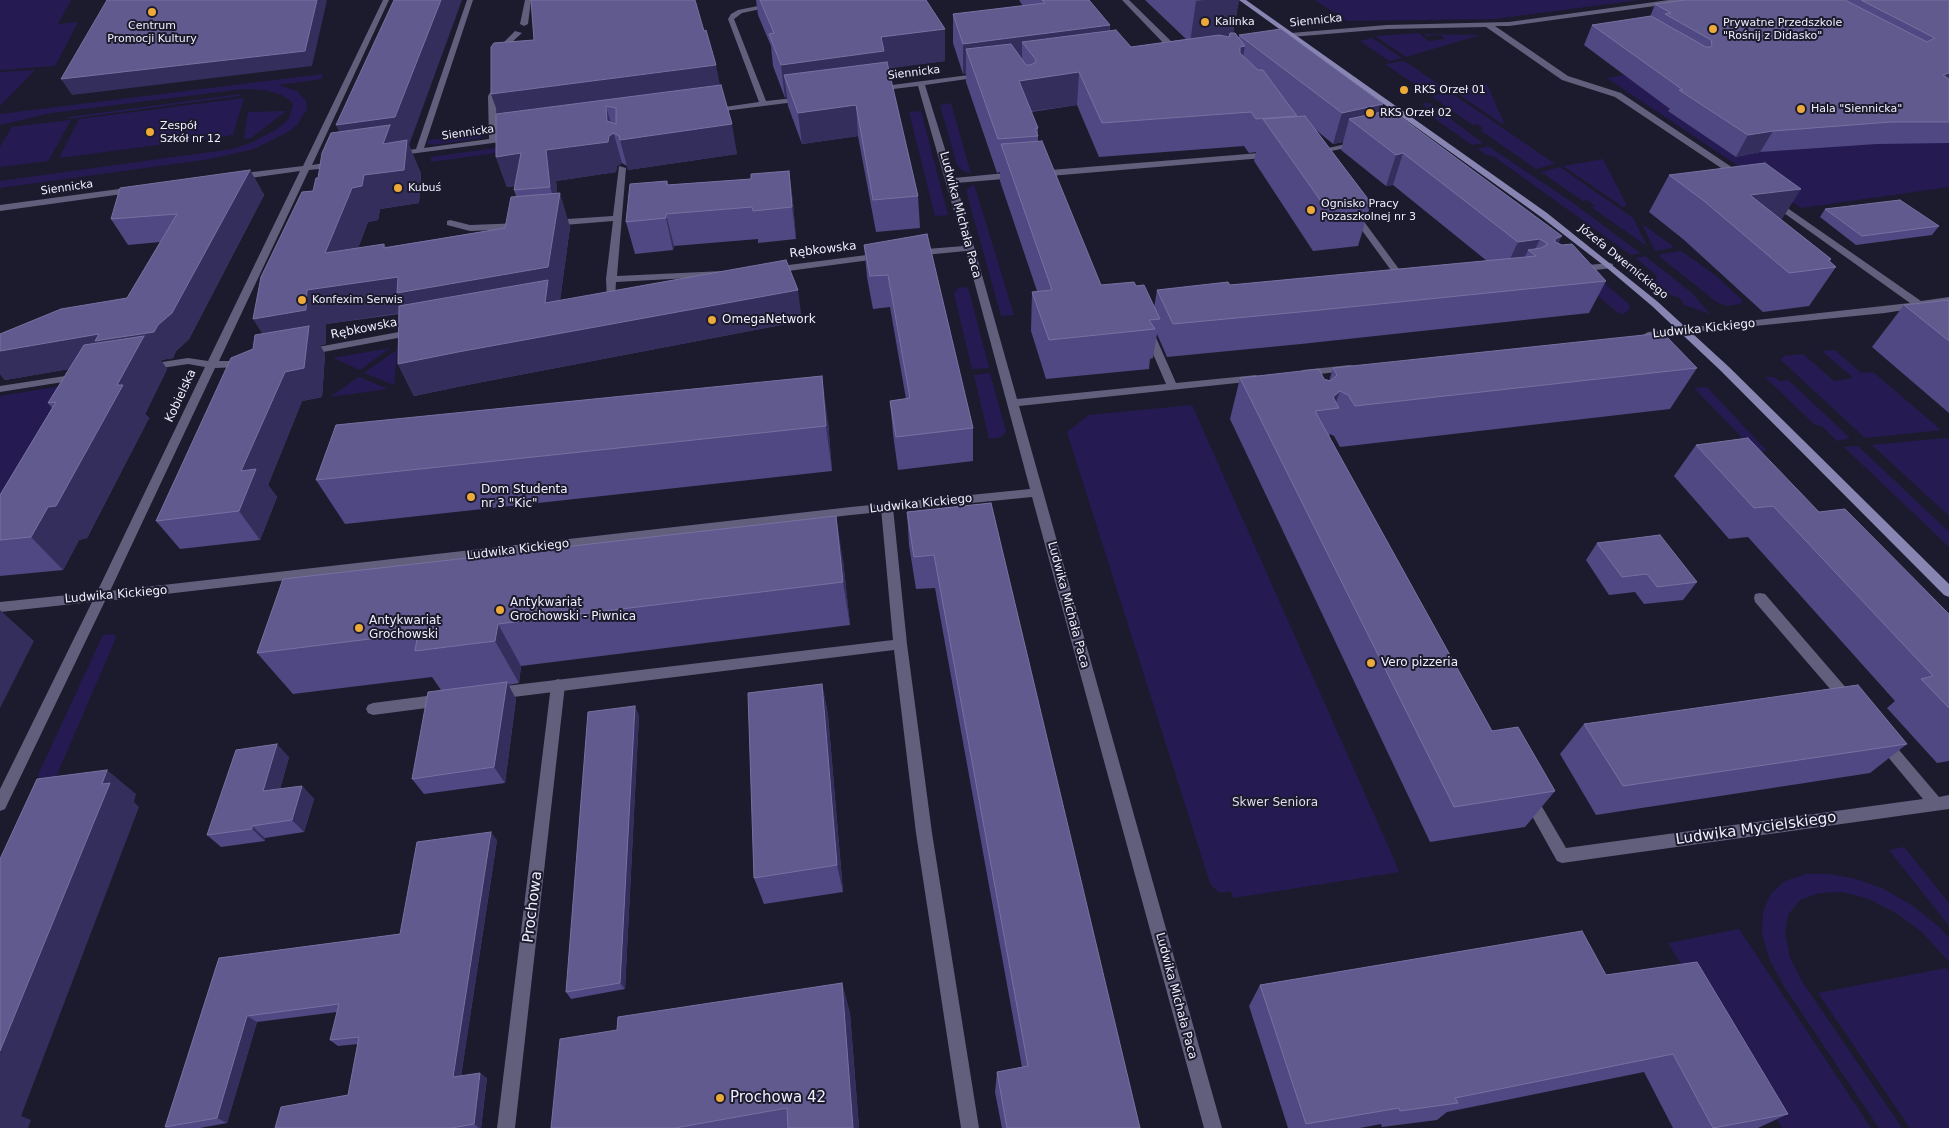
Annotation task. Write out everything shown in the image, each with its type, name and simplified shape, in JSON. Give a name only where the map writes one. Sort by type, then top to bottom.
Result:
[{"type":"street","name":"Kobielska","points":[[0,804],[386,0]]},
{"type":"street","points":[[419,151],[470,0]]},
{"type":"street","points":[[524,24],[528,0]]},
{"type":"street","points":[[1125,0],[1174,49]]},
{"type":"street","name":"Józefa Dwernickiego","points":[[1242,0],[1416,129],[1544,215],[1610,266],[1684,331],[1949,592]]},
{"type":"street","name":"Siennicka","points":[[1274,37],[1387,27],[1488,25],[1550,19],[1684,0]]},
{"type":"street","points":[[763,104],[731,19],[733,15],[740,11],[778,5]]},
{"type":"street","points":[[1607,11],[1622,19]]},
{"type":"street","points":[[1488,25],[1565,78],[1618,95],[1750,184]]},
{"type":"street","points":[[506,65],[508,42],[518,33]]},
{"type":"street","points":[[1165,50],[1184,48]]},
{"type":"street","name":"Siennicka","points":[[871,90],[987,74]]},
{"type":"street","points":[[493,141],[492,96],[504,76]]},
{"type":"street","name":"Ludwika Michała Paca","points":[[921,83],[951,181],[1213,1128]]},
{"type":"street","points":[[703,112],[812,98]]},
{"type":"street","name":"Siennicka","points":[[386,156],[520,137]]},
{"type":"street","points":[[1314,160],[1308,152],[1366,142]]},
{"type":"street","points":[[951,181],[1279,155]]},
{"type":"street","points":[[224,178],[349,162]]},
{"type":"street","points":[[610,297],[622,168]]},
{"type":"street","name":"Siennicka","points":[[0,208],[146,189]]},
{"type":"street","points":[[1765,194],[1949,326]]},
{"type":"street","points":[[1348,206],[1411,291]]},
{"type":"street","points":[[450,223],[470,228],[537,225],[618,218]]},
{"type":"street","name":"Rębkowska","points":[[765,271],[804,264],[969,248]]},
{"type":"street","points":[[1568,270],[1610,266]]},
{"type":"street","points":[[611,279],[712,274],[736,276],[668,287]]},
{"type":"street","name":"Ludwika Kickiego","points":[[1639,336],[1744,326],[1949,300]]},
{"type":"street","points":[[1144,322],[1172,386]]},
{"type":"street","name":"Rębkowska","points":[[296,354],[430,329]]},
{"type":"street","points":[[141,368],[188,361],[211,365],[257,362]]},
{"type":"street","points":[[1296,378],[1363,366]]},
{"type":"street","points":[[0,389],[85,376]]},
{"type":"street","points":[[1012,402],[1266,377]]},
{"type":"street","name":"Ludwika Kickiego","points":[[0,607],[1037,492]]},
{"type":"street","points":[[887,508],[900,644],[924,833],[970,1128]]},
{"type":"street","points":[[1760,598],[1858,712]]},
{"type":"street","points":[[480,696],[900,644]]},
{"type":"street","name":"Prochowa","points":[[506,1128],[558,685]]},
{"type":"street","points":[[373,709],[451,699]]},
{"type":"street","points":[[1876,733],[1943,803]]},
{"type":"street","name":"Ludwika Mycielskiego","points":[[1521,784],[1562,856],[1943,803]]},
{"type":"green space","points":[[0,0],[71,0],[58,24],[78,22],[55,66],[0,70]]},
{"type":"green space","points":[[1315,0],[1639,0],[1494,19],[1347,21]]},
{"type":"green space","points":[[1419,33],[1428,41],[1445,39],[1440,34],[1480,35],[1406,57],[1375,36]]},
{"type":"green space","points":[[1372,38],[1402,58],[1389,61],[1360,41]]},
{"type":"green space","points":[[1406,62],[1444,88],[1426,92],[1385,64]]},
{"type":"green space","name":"Hala \"Siennicka\"","points":[[1709,62],[1917,126],[1949,144],[1949,187],[1801,208],[1607,78]]},
{"type":"green space","points":[[35,70],[0,106],[0,72]]},
{"type":"green space","points":[[323,74],[322,79],[278,85],[297,91],[306,101],[307,109],[297,125],[288,132],[254,149],[210,159],[0,188],[0,181],[232,149],[253,142],[277,129],[288,120],[293,106],[292,102],[282,95],[265,90],[244,89],[51,113],[0,125],[0,114]]},
{"type":"green space","points":[[1487,84],[1504,123],[1502,124],[1454,91]]},
{"type":"green space","points":[[1450,92],[1555,164],[1536,169],[1480,130],[1484,129],[1477,124],[1473,125],[1431,96]]},
{"type":"green space","points":[[241,94],[240,96],[68,119],[69,117]]},
{"type":"green space","points":[[244,98],[233,135],[59,158],[79,119]]},
{"type":"green space","points":[[951,103],[971,174],[962,170],[957,165],[940,105]]},
{"type":"green space","points":[[1423,103],[1429,103],[1483,143],[1472,145],[1434,118],[1437,116],[1433,112],[1437,111],[1430,107],[1426,108]]},
{"type":"green space","points":[[286,111],[251,138],[244,139],[248,112]]},
{"type":"green space","points":[[921,111],[948,215],[935,216],[909,112]]},
{"type":"green space","points":[[71,120],[48,161],[0,167],[0,147],[12,127]]},
{"type":"green space","points":[[486,133],[476,139],[432,145],[427,143],[428,140]]},
{"type":"green space","points":[[517,145],[517,150],[431,162],[431,157]]},
{"type":"green space","points":[[1488,146],[1573,203],[1640,253],[1631,255],[1493,156],[1487,155],[1478,149]]},
{"type":"green space","points":[[1603,159],[1627,206],[1623,207],[1563,166]]},
{"type":"green space","points":[[1560,167],[1633,218],[1646,244],[1591,207],[1595,206],[1587,200],[1583,201],[1541,172]]},
{"type":"green space","points":[[974,184],[1014,315],[1001,316],[966,190]]},
{"type":"green space","points":[[1642,224],[1673,246],[1672,248],[1655,251]]},
{"type":"green space","points":[[1681,251],[1715,275],[1742,300],[1741,304],[1727,306],[1718,303],[1660,257],[1661,254]]},
{"type":"green space","points":[[1645,256],[1692,293],[1710,314],[1682,304],[1683,302],[1678,297],[1672,296],[1655,282],[1657,276],[1636,258]]},
{"type":"green space","points":[[1596,276],[1630,305],[1628,305],[1630,307],[1628,311],[1622,314],[1617,312],[1576,277]]},
{"type":"green space","points":[[968,287],[989,368],[972,369],[954,294],[958,288]]},
{"type":"green space","points":[[390,348],[360,370],[333,358]]},
{"type":"green space","points":[[397,350],[394,385],[364,373]]},
{"type":"green space","points":[[1835,350],[1861,373],[1873,372],[1941,430],[1865,438],[1781,360],[1784,356],[1803,354],[1834,381],[1853,378],[1822,351]]},
{"type":"green space","points":[[990,373],[1006,432],[1001,437],[989,439],[974,375]]},
{"type":"green space","points":[[359,377],[388,389],[330,397]]},
{"type":"green space","points":[[1765,377],[1774,377],[1779,381],[1788,380],[1850,438],[1837,441],[1823,427],[1814,424]]},
{"type":"green space","points":[[73,384],[0,511],[0,396]]},
{"type":"green space","points":[[1707,387],[1767,451],[1756,452],[1694,388]]},
{"type":"green space","name":"Skwer Seniora","points":[[1192,405],[1399,872],[1233,898],[1231,891],[1221,893],[1210,883],[1067,432],[1089,415]]},
{"type":"green space","points":[[1949,439],[1949,516],[1872,445]]},
{"type":"green space","points":[[1858,446],[1949,532],[1949,547],[1844,447]]},
{"type":"green space","points":[[114,634],[116,638],[55,779],[41,781],[38,775],[103,635]]},
{"type":"green space","points":[[1904,847],[1949,903],[1949,926],[1889,850]]},
{"type":"green space","points":[[1806,874],[1829,874],[1856,879],[1884,889],[1913,906],[1938,926],[1949,938],[1949,962],[1922,932],[1896,913],[1869,899],[1842,892],[1819,893],[1800,900],[1788,915],[1785,934],[1790,958],[1803,983],[1902,1128],[1879,1128],[1783,985],[1769,958],[1762,934],[1763,911],[1771,894],[1785,881]]},
{"type":"green space","points":[[1739,929],[1871,1128],[1782,1128],[1668,943]]},
{"type":"green space","points":[[1946,968],[1949,972],[1949,1128],[1910,1128],[1818,993]]},
{"type":"building","points":[[107,0],[317,0],[305,51],[61,79]]},
{"type":"building","points":[[394,0],[441,0],[395,117],[336,125]]},
{"type":"building","points":[[531,0],[695,0],[716,65],[491,94],[491,47],[494,43],[534,40]]},
{"type":"building","points":[[760,0],[926,0],[945,29],[881,37],[884,51],[781,65],[769,34],[774,33]]},
{"type":"building","points":[[1042,0],[1089,0],[1110,25],[963,44],[953,14],[1045,3]]},
{"type":"building","points":[[1685,0],[1845,0],[1927,42],[1935,38],[1861,0],[1949,0],[1949,73],[1943,75],[1949,79],[1949,122],[1891,122],[1773,131],[1748,135],[1679,90],[1683,90],[1592,25],[1651,16],[1706,47],[1712,46],[1711,40],[1665,14],[1671,13],[1655,4]]},
{"type":"building","points":[[1281,29],[1383,104],[1342,113],[1239,35]]},
{"type":"building","points":[[1116,30],[1131,47],[1219,35],[1229,37],[1230,33],[1235,33],[1245,46],[1240,47],[1240,53],[1258,70],[1263,70],[1297,116],[1256,119],[1251,112],[1102,123],[1079,72],[1019,81],[1038,128],[1035,129],[1038,136],[998,139],[966,49],[1011,44],[1026,65],[1030,65],[1035,63],[1036,60],[1022,42]]},
{"type":"building","points":[[887,62],[918,196],[873,200],[856,105],[798,113],[784,75]]},
{"type":"building","points":[[721,85],[732,124],[620,140],[619,136],[614,133],[609,136],[608,142],[546,150],[550,187],[514,190],[521,153],[496,157],[496,114]],"holes":[[[606,106],[616,108],[616,124],[607,121]]]},
{"type":"building","points":[[1391,110],[1562,236],[1555,239],[1555,242],[1562,245],[1572,244],[1606,281],[1173,324],[1157,290],[1228,282],[1230,285],[1536,256],[1528,250],[1541,248],[1548,244],[1540,239],[1518,242],[1403,153],[1396,155],[1349,119]]},
{"type":"building","points":[[1305,116],[1371,203],[1325,207],[1263,119]]},
{"type":"building","points":[[390,125],[383,144],[407,140],[404,170],[364,175],[362,186],[352,188],[325,253],[384,244],[384,248],[505,228],[511,197],[560,193],[548,267],[397,293],[398,277],[307,290],[306,310],[253,319],[261,277],[302,192],[313,191],[316,178],[318,178],[322,153],[331,133]]},
{"type":"building","points":[[1042,141],[1101,285],[1134,282],[1136,286],[1144,285],[1160,319],[1149,320],[1155,329],[1049,340],[1032,292],[1052,290],[1001,144]]},
{"type":"building","points":[[1765,163],[1801,189],[1750,195],[1831,259],[1828,260],[1836,267],[1789,273],[1704,201],[1669,175]]},
{"type":"building","points":[[250,170],[172,313],[158,325],[154,332],[95,341],[99,334],[0,351],[0,334],[61,309],[127,298],[177,214],[111,219],[120,188]]},
{"type":"building","points":[[789,171],[792,207],[753,211],[752,207],[666,214],[666,218],[626,222],[630,184],[667,181],[667,185],[751,179],[751,174]]},
{"type":"building","points":[[1900,200],[1939,226],[1862,236],[1825,209]]},
{"type":"building","points":[[927,234],[973,428],[896,437],[890,401],[910,398],[888,275],[870,276],[864,245]]},
{"type":"building","points":[[786,260],[798,290],[398,364],[399,306],[548,280],[545,303]]},
{"type":"building","points":[[1949,300],[1949,341],[1904,305]]},
{"type":"building","points":[[309,326],[304,368],[285,372],[241,471],[256,469],[239,511],[156,521],[231,358],[253,349],[255,335]]},
{"type":"building","points":[[1663,333],[1697,368],[1355,406],[1348,395],[1340,391],[1333,397],[1339,408],[1315,411],[1492,731],[1518,727],[1555,791],[1454,807],[1240,378],[1319,369],[1324,379],[1330,381],[1337,375],[1333,368]]},
{"type":"building","points":[[144,336],[117,385],[123,385],[56,506],[48,507],[31,537],[0,540],[0,495],[56,402],[48,403],[84,345]]},
{"type":"building","points":[[822,376],[826,426],[316,480],[336,425]]},
{"type":"building","points":[[1748,438],[1819,512],[1845,509],[1949,614],[1949,708],[1921,679],[1933,676],[1773,506],[1754,508],[1696,445]]},
{"type":"building","points":[[991,503],[1140,1128],[1007,1128],[997,1072],[1028,1066],[934,555],[914,557],[907,512]]},
{"type":"building","points":[[836,516],[843,582],[498,624],[495,641],[415,651],[418,633],[257,653],[283,579]]},
{"type":"building","points":[[1660,535],[1697,582],[1657,587],[1647,574],[1622,577],[1597,543]]},
{"type":"building","points":[[507,682],[494,767],[412,779],[428,692]]},
{"type":"building","points":[[822,684],[837,865],[754,878],[748,693]]},
{"type":"building","points":[[1858,685],[1907,744],[1623,786],[1584,724]]},
{"type":"building","points":[[635,706],[620,983],[566,992],[588,712]]},
{"type":"building","points":[[277,744],[263,791],[302,786],[292,820],[252,826],[252,829],[207,835],[236,750]]},
{"type":"building","points":[[107,770],[102,784],[110,783],[0,1051],[0,859],[37,779]]},
{"type":"building","points":[[491,832],[453,1077],[480,1073],[474,1124],[452,1128],[275,1128],[281,1107],[348,1095],[359,1037],[330,1040],[339,1004],[247,1016],[217,1118],[165,1127],[219,958],[400,934],[417,842]]},
{"type":"building","points":[[1582,931],[1606,975],[1697,962],[1788,1114],[1713,1128],[1673,1054],[1455,1098],[1458,1103],[1400,1111],[1399,1108],[1306,1124],[1260,985]]},
{"type":"building","name":"Prochowa 42","points":[[842,983],[853,1128],[788,1128],[787,1108],[675,1128],[551,1128],[560,1039],[617,1030],[618,1017]]},
{"type":"place","name":"Centrum Promocji Kultury","points":[[152,12]]},
{"type":"place","name":"Kalinka","points":[[1205,22]]},
{"type":"place","name":"Prywatne Przedszkole \"Rośnij z Didasko\"","points":[[1713,29]]},
{"type":"place","name":"RKS Orzeł 01","points":[[1404,90]]},
{"type":"place","name":"Hala \"Siennicka\"","points":[[1801,109]]},
{"type":"place","name":"RKS Orzeł 02","points":[[1370,113]]},
{"type":"place","name":"Zespół Szkół nr 12","points":[[150,132]]},
{"type":"place","name":"Kubuś","points":[[398,188]]},
{"type":"place","name":"Ognisko Pracy Pozaszkolnej nr 3","points":[[1311,210]]},
{"type":"place","name":"Konfexim Serwis","points":[[302,300]]},
{"type":"place","name":"OmegaNetwork","points":[[712,320]]},
{"type":"place","name":"Dom Studenta nr 3 \"Kic\"","points":[[471,497]]},
{"type":"place","name":"Antykwariat Grochowski - Piwnica","points":[[500,610]]},
{"type":"place","name":"Antykwariat Grochowski","points":[[359,628]]},
{"type":"place","name":"Vero pizzeria","points":[[1371,663]]},
{"type":"place","name":"Prochowa 42","points":[[720,1098]]}]
